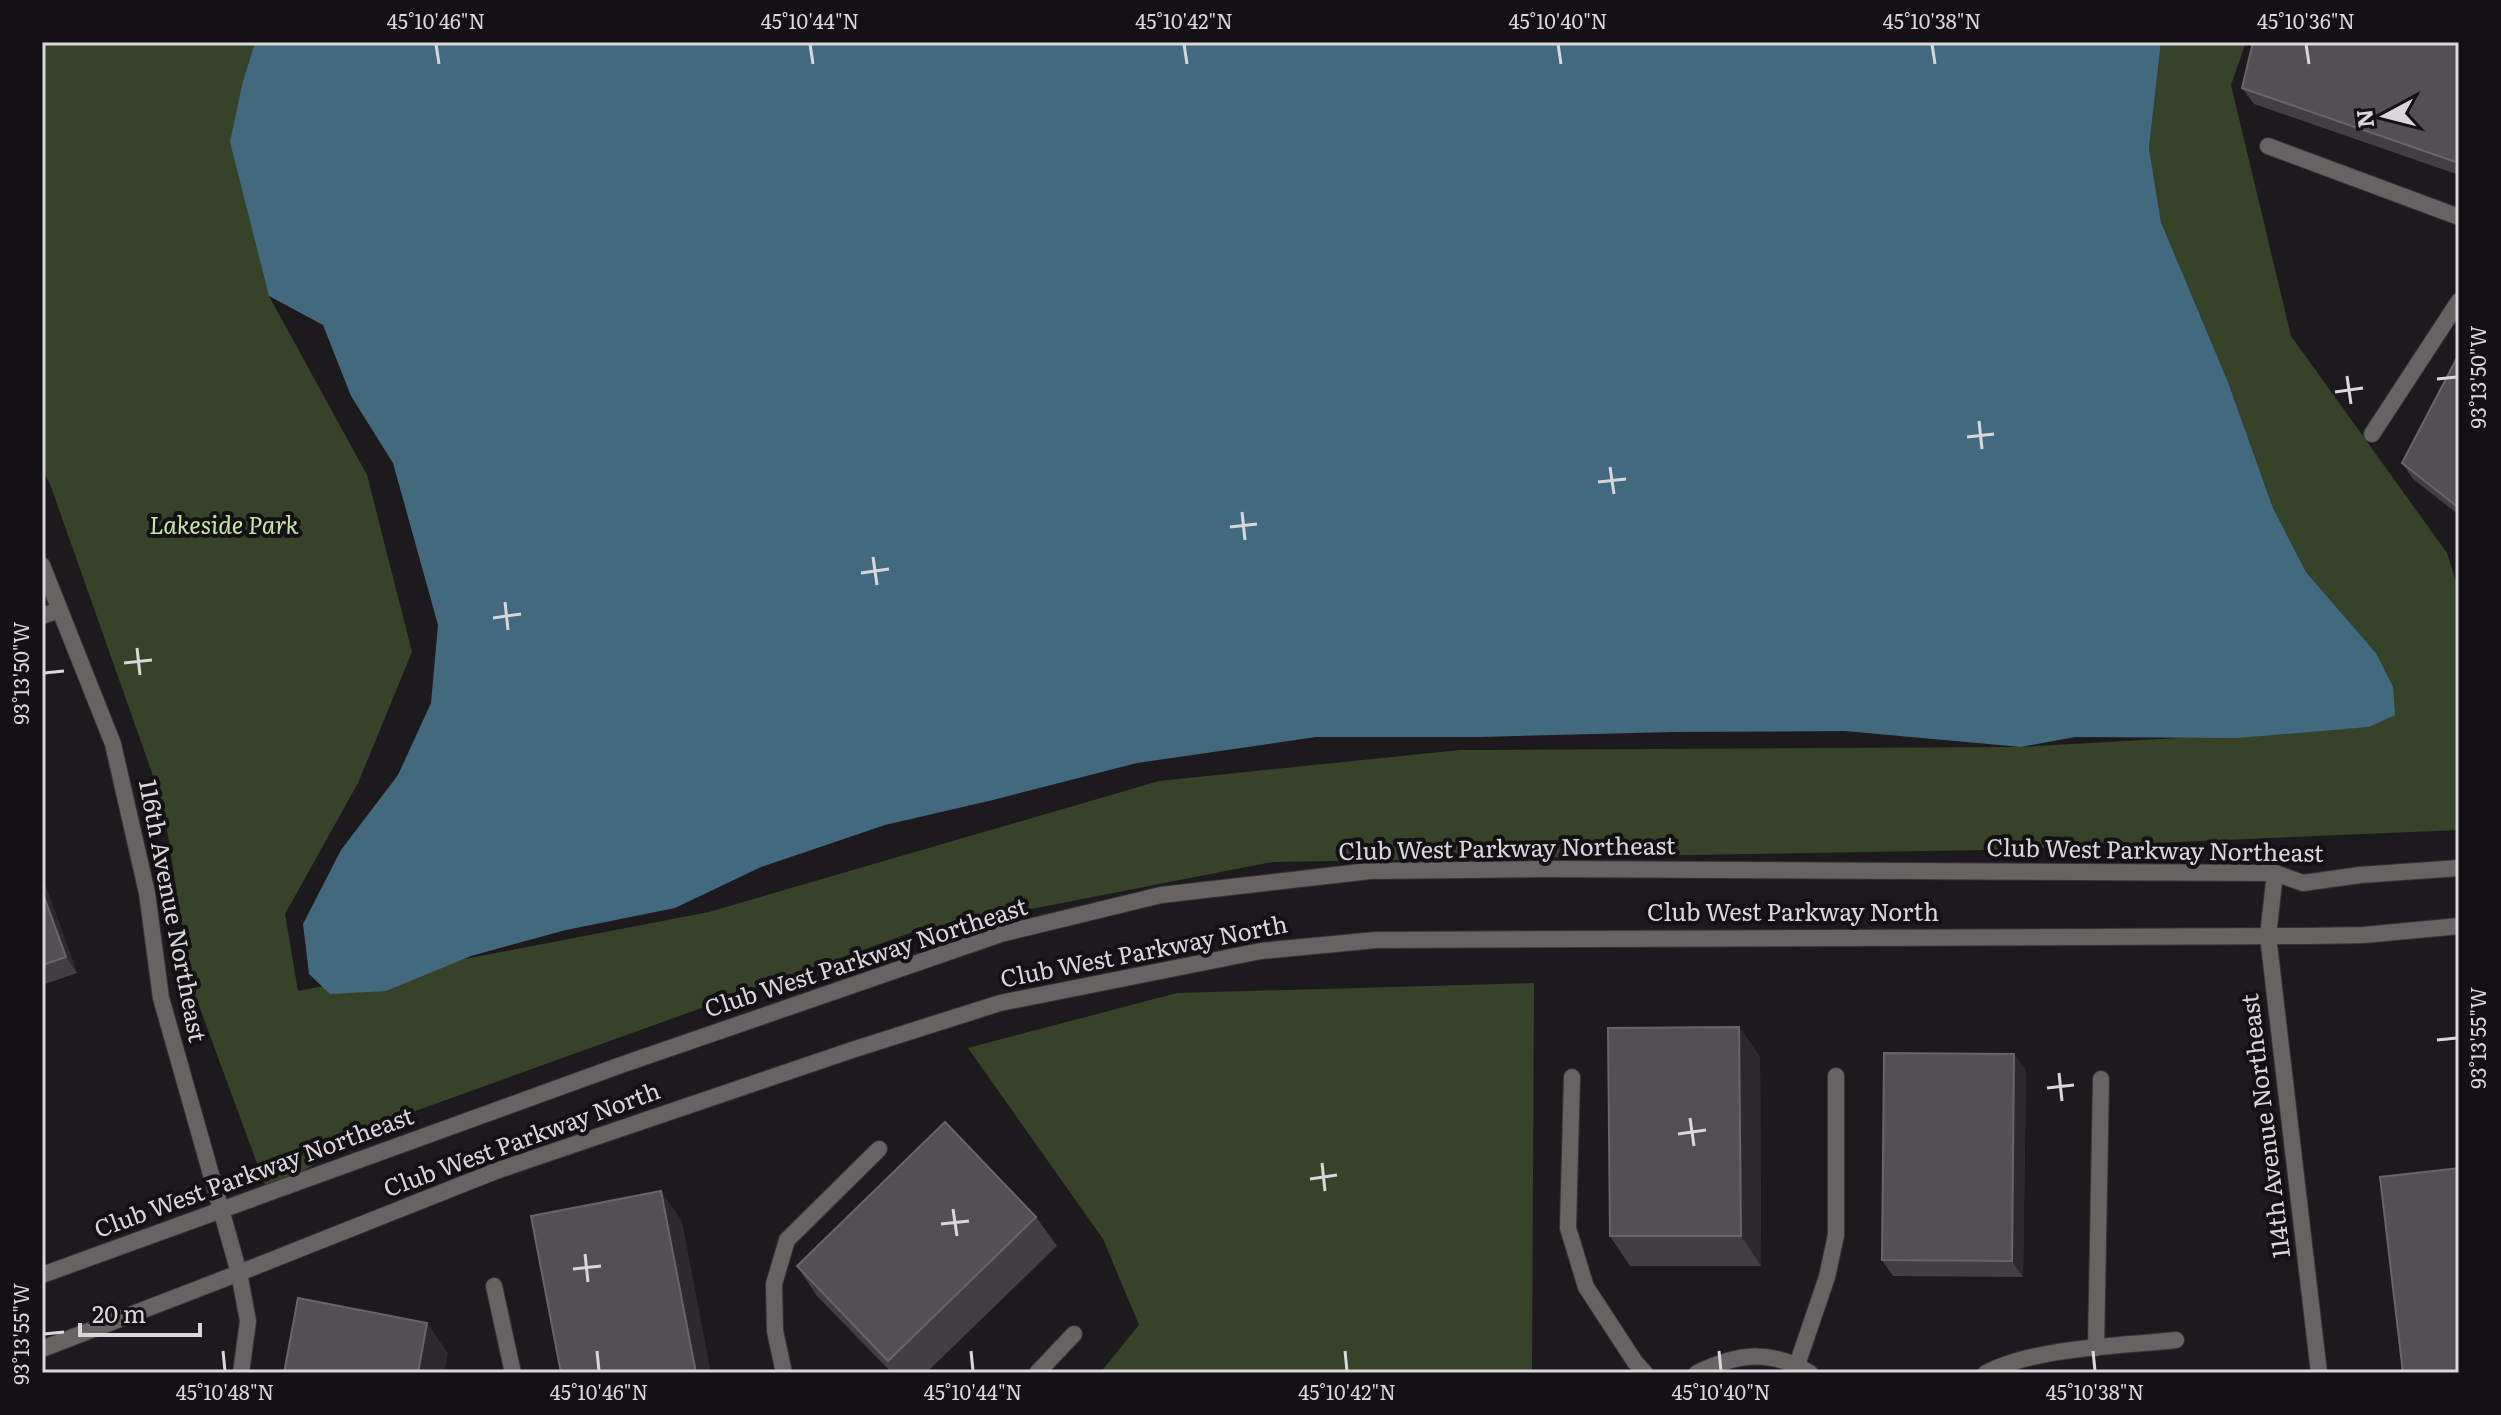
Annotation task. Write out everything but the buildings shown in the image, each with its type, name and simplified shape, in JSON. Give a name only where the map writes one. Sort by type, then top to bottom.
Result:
[{"type":"street","points":[[2268,146],[2459,217]]},
{"type":"street","points":[[2372,434],[2459,301]]},
{"type":"street","name":"116th Avenue Northeast","points":[[42,565],[113,744],[147,893],[161,998],[239,1273],[248,1321],[241,1373]]},
{"type":"street","points":[[42,616],[59,610]]},
{"type":"street","name":"Club West Parkway Northeast","points":[[42,1275],[621,1065],[1001,934],[1161,895],[1370,871],[2275,873],[2303,883],[2360,875],[2459,868]]},
{"type":"street","name":"114th Avenue Northeast","points":[[2275,873],[2268,936],[2319,1373]]},
{"type":"street","name":"Club West Parkway North","points":[[42,1349],[496,1171],[852,1050],[1000,1003],[1261,951],[1376,940],[2364,935],[2459,926]]},
{"type":"street","points":[[1697,1373],[1729,1359],[1762,1355],[1804,1369],[1836,1235],[1836,1076]]},
{"type":"street","points":[[1572,1077],[1568,1228],[1586,1287],[1645,1373]]},
{"type":"street","points":[[2096,1348],[2101,1079]]},
{"type":"street","points":[[784,1373],[775,1331],[774,1284],[787,1240],[879,1149]]},
{"type":"street","points":[[494,1286],[513,1373]]},
{"type":"street","points":[[1037,1373],[1074,1334]]},
{"type":"street","points":[[1986,1373],[2001,1365],[2038,1356],[2176,1340]]},
{"type":"green space","name":"Lakeside Park","points":[[42,42],[255,42],[243,81],[269,296],[367,475],[412,652],[358,783],[285,914],[298,991],[709,912],[1159,781],[1460,750],[2021,747],[2369,727],[2376,653],[2306,572],[2273,508],[2228,382],[2161,222],[2149,148],[2161,42],[2246,42],[2231,85],[2291,336],[2447,553],[2459,591],[2459,830],[1988,850],[1272,862],[913,932],[379,1124],[268,1193],[191,984],[163,804],[50,484],[42,469]]},
{"type":"green space","points":[[1534,983],[1532,1373],[1100,1373],[1139,1325],[1103,1239],[968,1048],[1177,993]]},
{"type":"water","points":[[255,42],[2161,42],[2149,148],[2161,222],[2228,382],[2273,508],[2306,572],[2376,653],[2393,687],[2395,715],[2369,727],[2237,738],[2075,737],[2021,747],[1845,731],[1316,737],[1137,763],[885,825],[761,867],[675,908],[566,930],[471,956],[386,991],[330,994],[309,974],[303,924],[341,850],[398,775],[431,703],[438,625],[393,463],[351,396],[323,325],[269,296],[230,142]]}]
